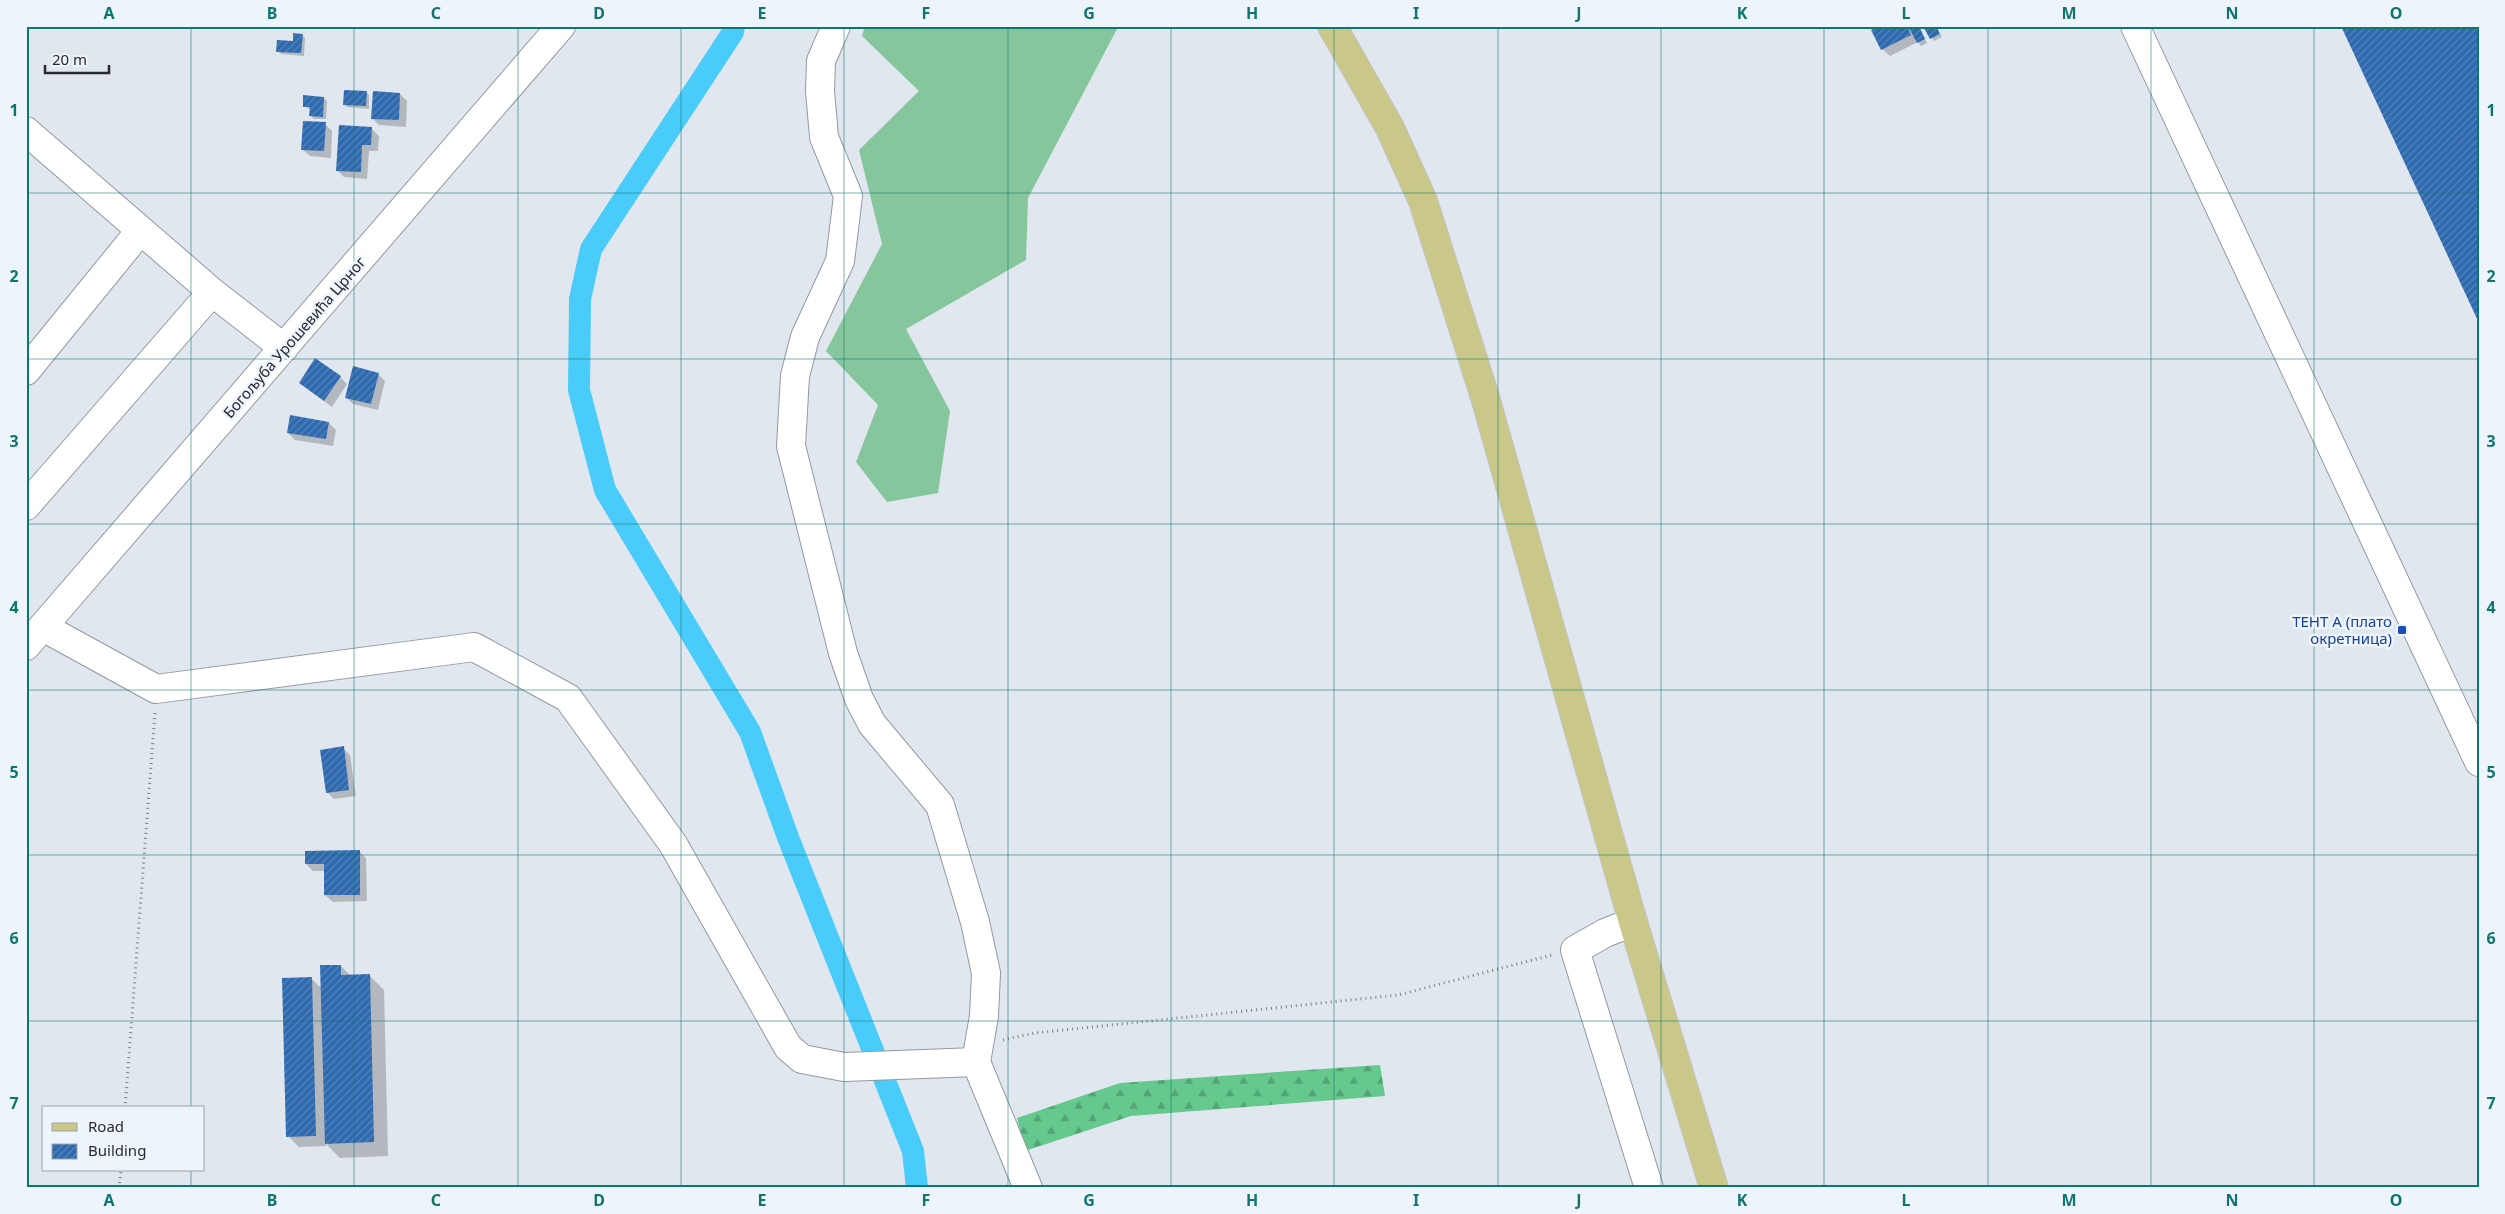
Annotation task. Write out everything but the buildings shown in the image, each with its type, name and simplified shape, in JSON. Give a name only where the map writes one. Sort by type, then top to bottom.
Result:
[{"type":"main road","points":[[1332,26],[1390,128],[1423,201],[1484,396],[1633,922],[1714,1188]]},
{"type":"street","name":"Богољуба Урошевића Црног","points":[[35,637],[561,26]]},
{"type":"street","points":[[836,26],[821,61],[820,91],[824,137],[848,196],[840,261],[805,337],[795,376],[791,446],[842,653],[859,699],[872,724],[940,805],[975,922],[986,974],[984,1016],[978,1053],[1028,1188]]},
{"type":"street","points":[[2135,26],[2479,762]]},
{"type":"street","points":[[26,131],[212,292],[284,348]]},
{"type":"street","points":[[26,371],[140,231]]},
{"type":"street","points":[[26,506],[212,292]]},
{"type":"street","points":[[35,637],[156,690],[474,647],[568,698],[673,844],[788,1047],[802,1059],[844,1068],[894,1064],[978,1053]]},
{"type":"street","points":[[1633,922],[1605,933],[1575,950],[1649,1188]]},
{"type":"path","points":[[125,1106],[156,690]]},
{"type":"path","points":[[978,1053],[1035,1033],[1398,995],[1575,950]]},
{"type":"path","points":[[119,1188],[121,1172]]},
{"type":"green space","points":[[865,26],[1068,26],[1117,29],[1028,198],[1026,260],[906,329],[950,411],[938,493],[887,502],[856,462],[878,405],[826,351],[882,244],[859,150],[919,91],[862,36]]},
{"type":"green space","points":[[1380,1065],[1385,1096],[1131,1116],[1025,1151],[1017,1118],[1120,1083]]},
{"type":"waterway","points":[[734,26],[733,32],[591,249],[580,299],[579,390],[605,490],[750,732],[789,840],[913,1151],[917,1188]]},
{"type":"place","name":"ТЕНТ А (плато окретница)","points":[[2402,630]]}]
